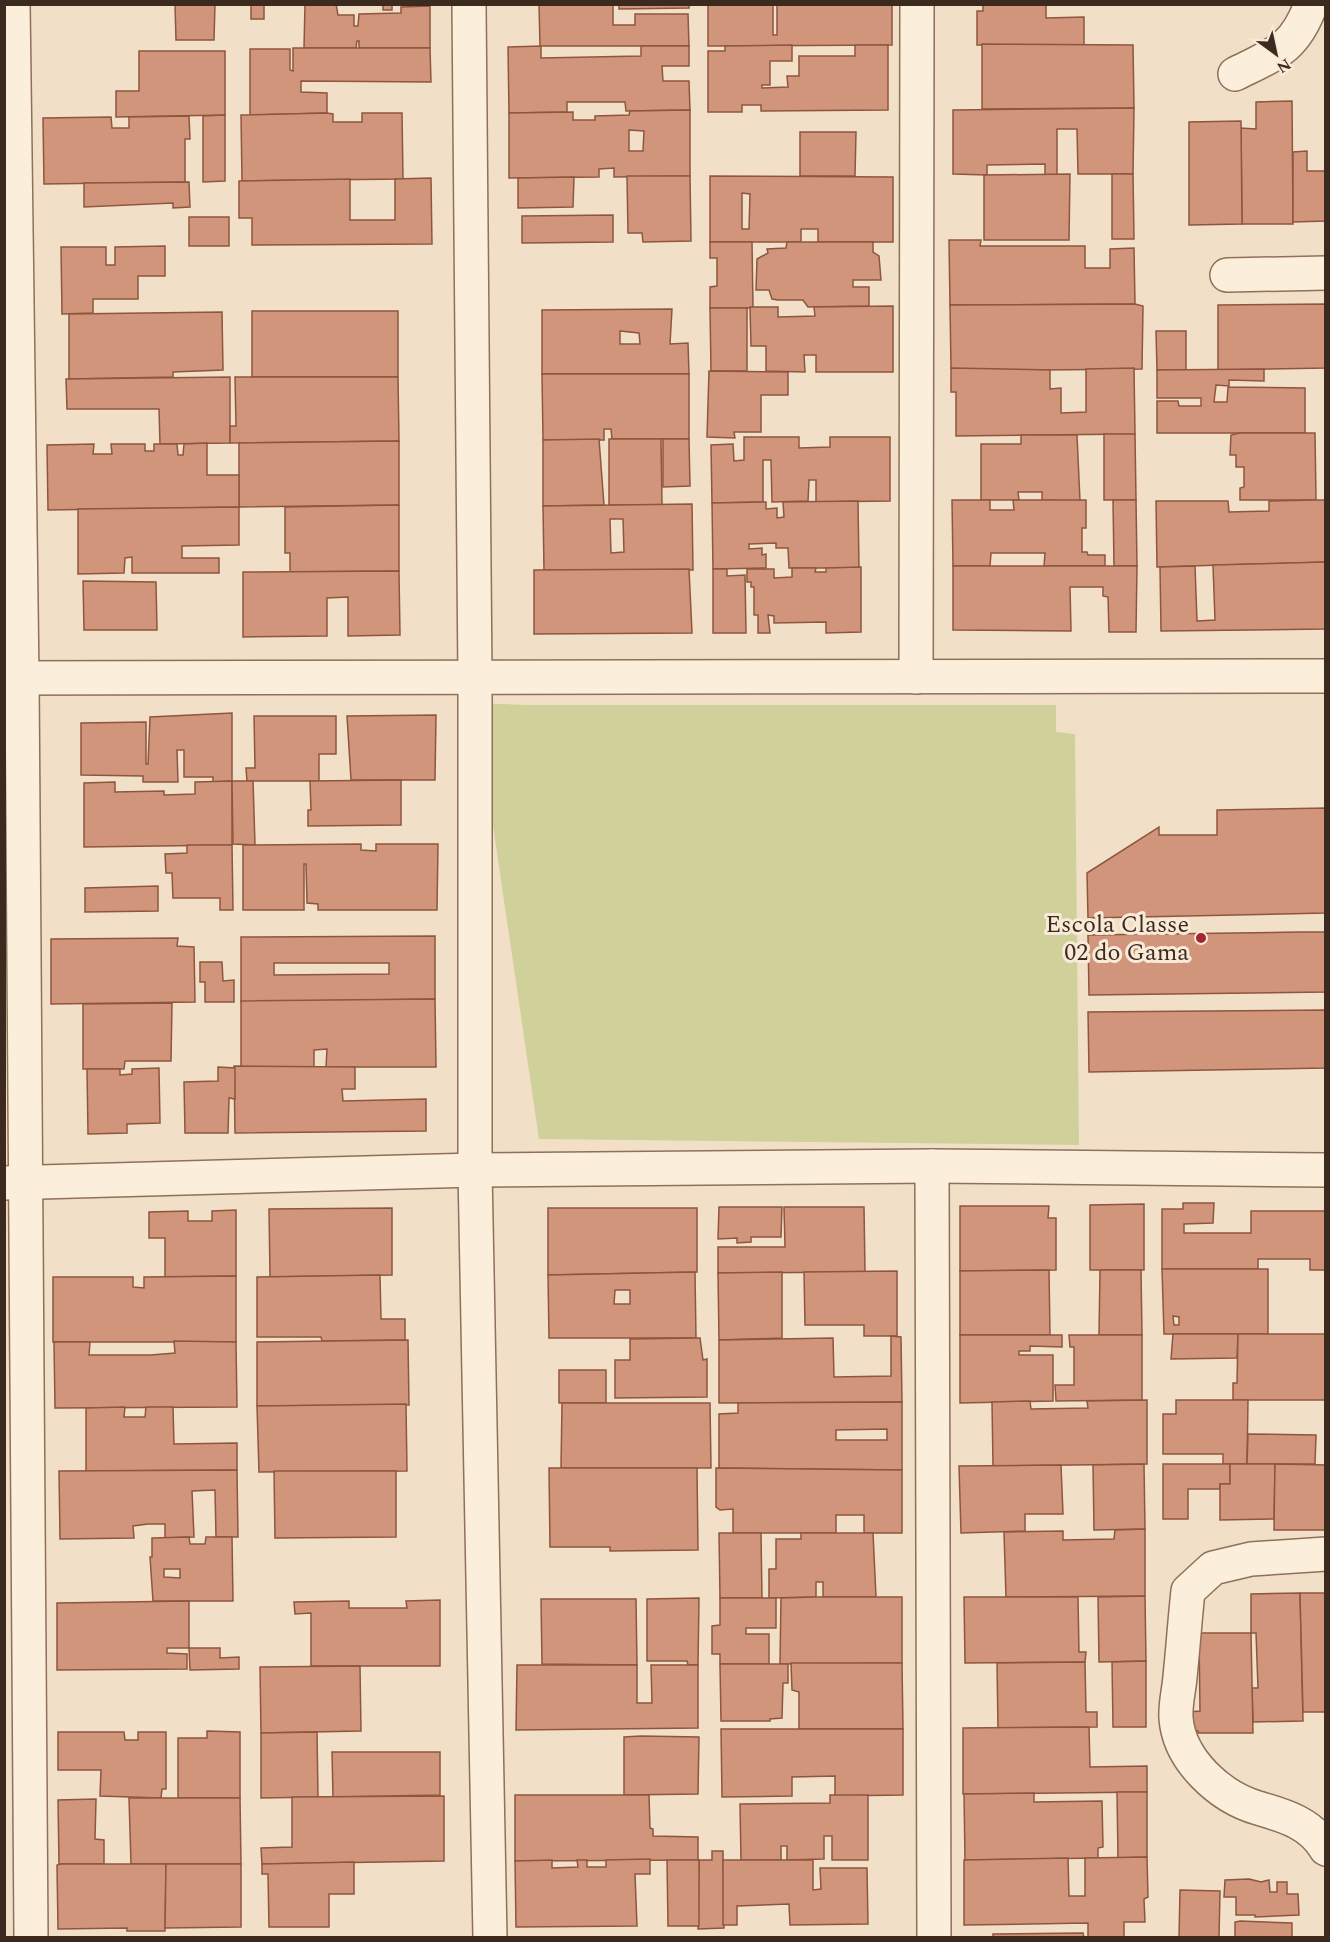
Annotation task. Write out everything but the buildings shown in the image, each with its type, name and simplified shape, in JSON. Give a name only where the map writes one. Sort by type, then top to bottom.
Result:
[{"type":"street","points":[[13,4],[10,272],[14,1184],[31,1938]]},
{"type":"street","points":[[469,4],[475,679],[475,1170],[490,1938]]},
{"type":"street","points":[[916,677],[917,4]]},
{"type":"street","points":[[1235,74],[1278,52],[1302,30],[1311,4]]},
{"type":"street","points":[[1227,275],[1326,273]]},
{"type":"street","points":[[13,678],[1326,676]]},
{"type":"street","points":[[14,1184],[475,1170],[932,1166],[1326,1170]]},
{"type":"street","points":[[932,1166],[934,1938]]},
{"type":"street","points":[[1326,1554],[1251,1559],[1222,1566],[1213,1569],[1188,1591],[1176,1719],[1184,1746],[1199,1768],[1223,1792],[1245,1804],[1292,1818],[1319,1837],[1326,1849]]},
{"type":"green space","points":[[475,703],[527,705],[1056,705],[1056,732],[1075,734],[1079,1145],[539,1139]]},
{"type":"place","name":"Escola Classe 02 do Gama","points":[[1201,938]]}]
